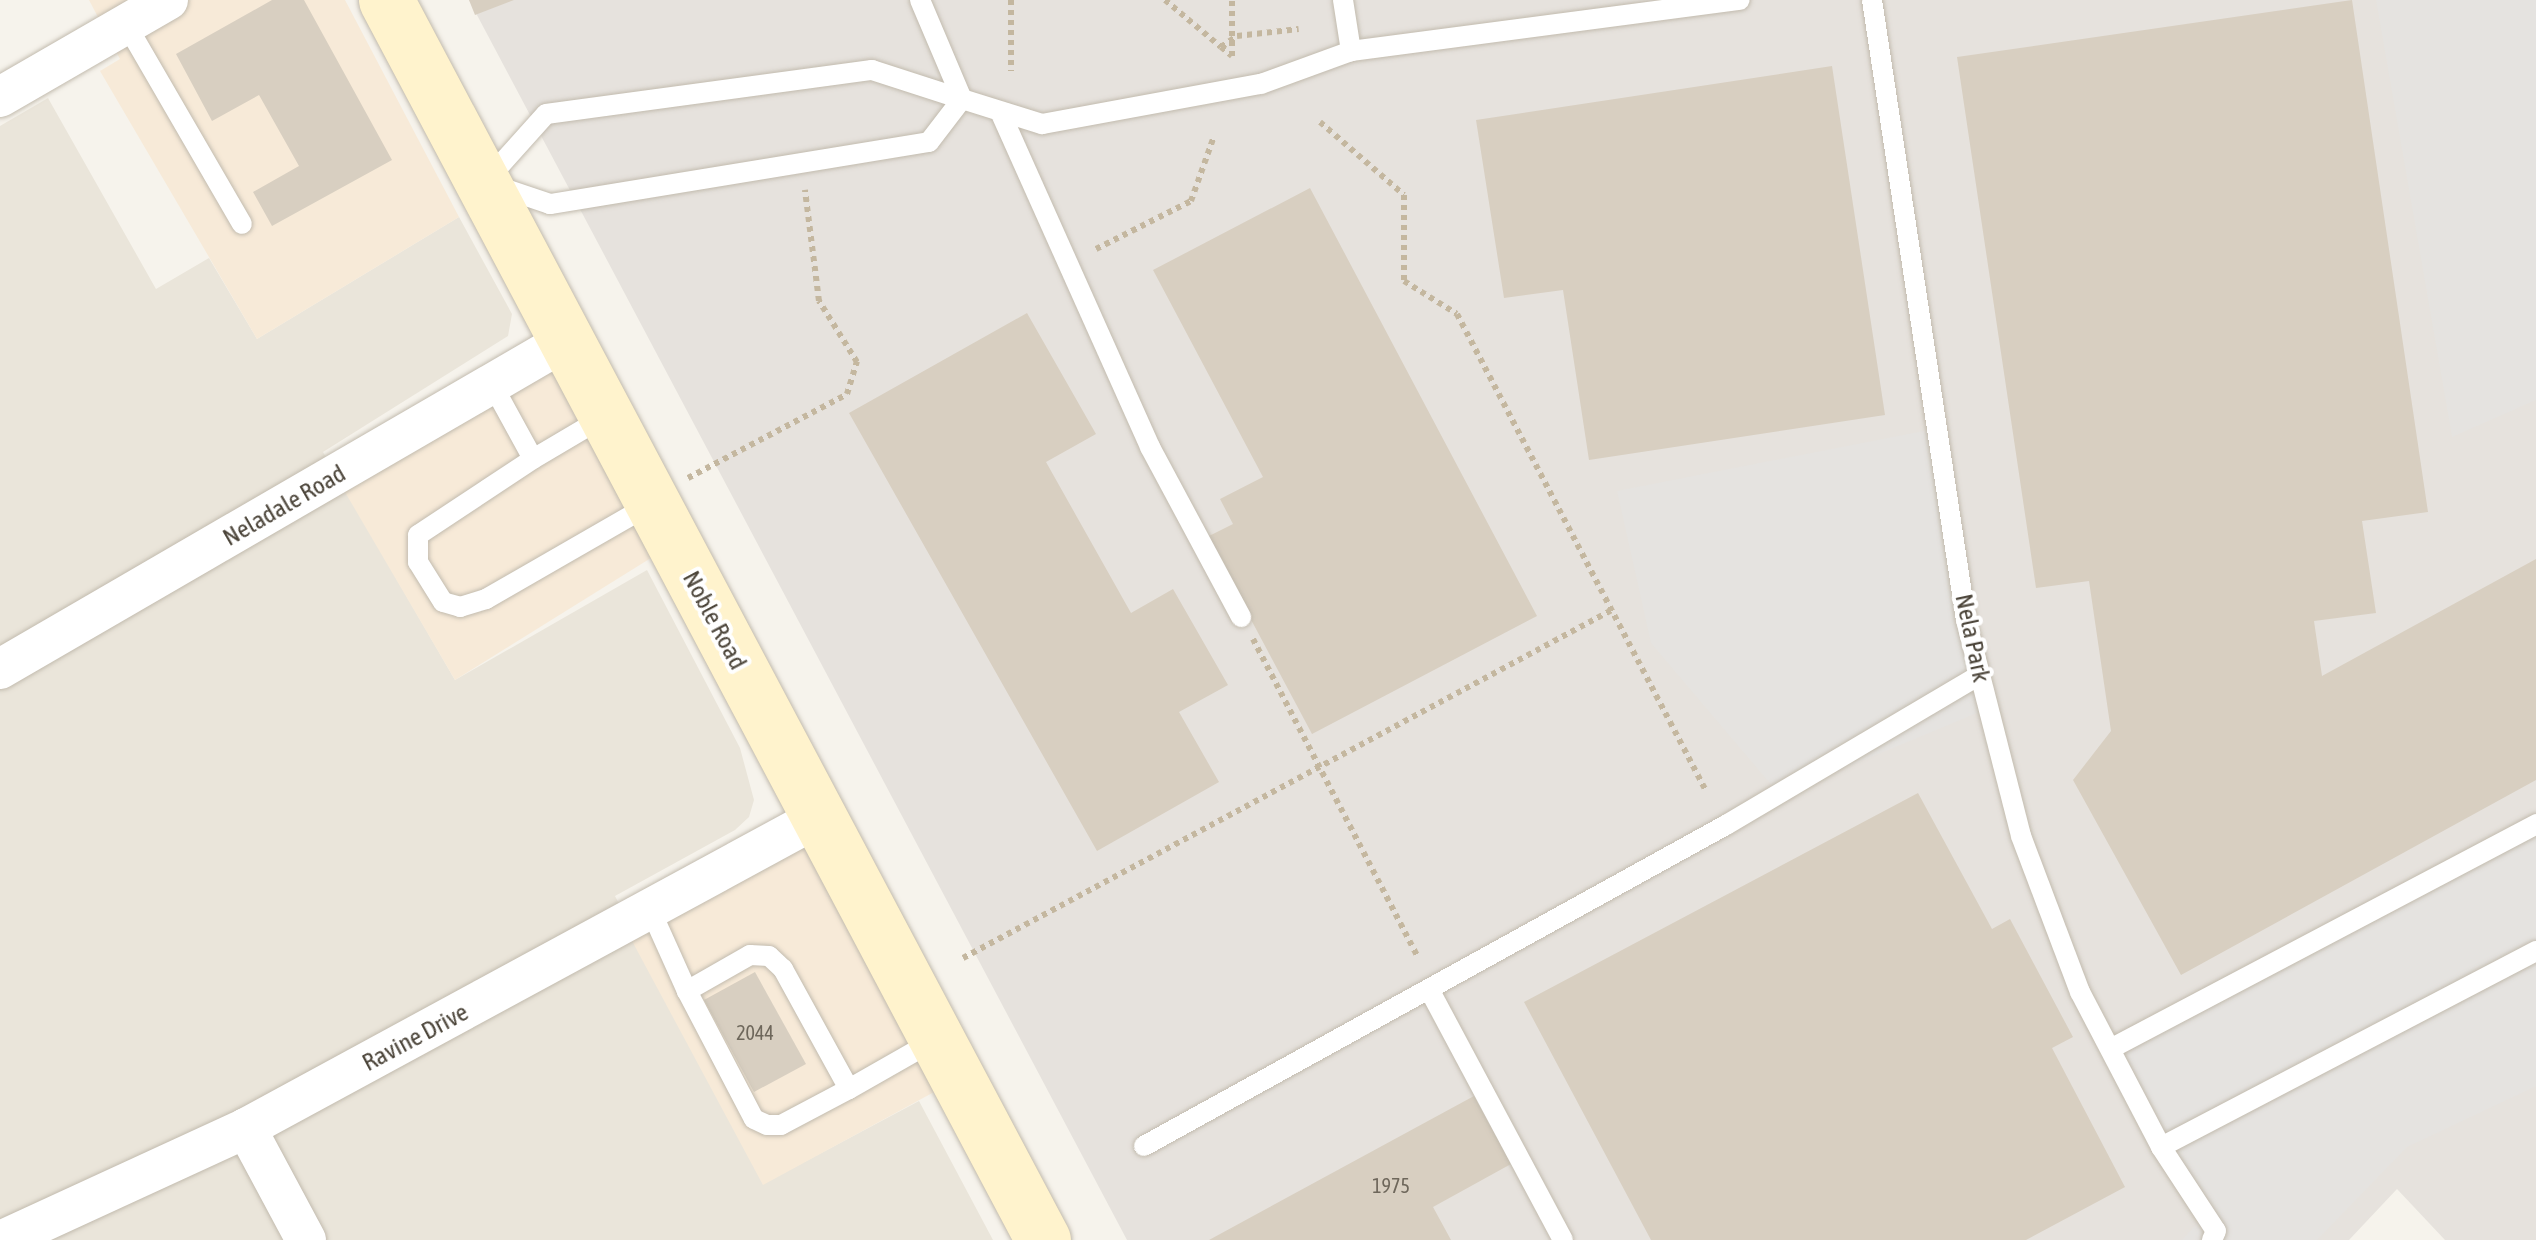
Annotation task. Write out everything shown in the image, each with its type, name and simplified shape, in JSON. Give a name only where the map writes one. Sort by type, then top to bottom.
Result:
[{"type":"main road","name":"Noble Road","points":[[386,0],[607,416],[670,491],[819,817],[1043,1240]]},
{"type":"street","points":[[0,97],[153,7]]},
{"type":"street","name":"Neladale Road","points":[[0,669],[567,340]]},
{"type":"street","name":"Ravine Drive","points":[[3,1240],[246,1128],[819,817]]},
{"type":"street","points":[[246,1128],[306,1240]]},
{"type":"lane","points":[[920,0],[962,99]]},
{"type":"lane","points":[[1343,0],[1351,51]]},
{"type":"lane","points":[[962,99],[929,142],[550,204],[486,182],[546,114],[872,70],[962,99],[1002,116],[1042,124],[1261,84],[1351,51],[1740,0]]},
{"type":"lane","name":"Nela Park","points":[[1872,0],[1966,620],[2021,836],[2080,992],[2161,1147],[2214,1235]]},
{"type":"lane","points":[[153,7],[242,224]]},
{"type":"lane","points":[[1002,116],[1150,447],[1242,617]]},
{"type":"lane","points":[[492,384],[533,460]]},
{"type":"lane","points":[[607,416],[418,535],[418,562],[443,602],[460,607],[486,599],[670,491]]},
{"type":"lane","points":[[1144,1146],[1430,991],[1980,675]]},
{"type":"lane","points":[[2112,1048],[2536,824]]},
{"type":"lane","points":[[652,911],[687,991],[754,1119],[780,1126],[937,1039]]},
{"type":"lane","points":[[2161,1147],[2536,950]]},
{"type":"lane","points":[[687,991],[750,955],[769,956],[783,969],[849,1089]]},
{"type":"lane","points":[[1430,991],[1563,1240]]},
{"type":"path","points":[[1011,0],[1012,71]]},
{"type":"path","points":[[1165,0],[1232,56],[1237,36],[1232,0]]},
{"type":"path","points":[[1221,46],[1237,36],[1299,30]]},
{"type":"path","points":[[1320,122],[1404,195],[1404,281],[1457,314],[1706,792]]},
{"type":"path","points":[[1096,248],[1192,200],[1214,136]]},
{"type":"path","points":[[670,491],[847,394],[857,362],[819,301],[805,189]]},
{"type":"path","points":[[963,958],[1612,610]]},
{"type":"path","points":[[1242,617],[1418,957]]},
{"type":"shaded area","points":[[89,0],[345,0],[459,217],[257,339],[100,71],[120,59]]},
{"type":"shaded area","points":[[469,0],[2536,0],[2536,1240],[2445,1240],[2397,1189],[2349,1240],[1127,1240]]},
{"type":"shaded area","points":[[2376,0],[2536,0],[2536,400],[2452,437]]},
{"type":"shaded area","points":[[48,98],[156,289],[209,258],[257,339],[459,217],[512,314],[508,336],[323,452],[455,680],[647,570],[740,748],[754,800],[749,817],[735,830],[615,896],[763,1184],[919,1101],[993,1240],[0,1240],[0,126]]},
{"type":"shaded area","points":[[567,340],[675,543],[455,680],[335,475]]},
{"type":"shaded area","points":[[1939,428],[1989,708],[1780,795],[1651,643],[1617,491]]},
{"type":"shaded area","points":[[819,817],[958,1079],[763,1185],[624,926]]},
{"type":"shaded area","points":[[2536,820],[2536,1086],[2407,1147],[2317,1240],[2182,1240],[2206,1214],[2112,1048]]},
{"type":"building","points":[[272,0],[304,0],[392,160],[272,226],[253,192],[299,166],[259,95],[212,121],[176,54]]},
{"type":"building","points":[[469,0],[514,0],[475,15]]},
{"type":"building","points":[[2352,0],[2428,512],[2362,521],[2376,613],[2314,621],[2322,676],[2536,559],[2536,780],[2181,975],[2073,780],[2111,731],[2089,581],[2036,588],[1957,57]]},
{"type":"building","points":[[1832,66],[1885,415],[1589,460],[1563,290],[1504,298],[1476,120]]},
{"type":"building","points":[[1310,188],[1537,616],[1312,734],[1207,537],[1233,524],[1220,499],[1263,477],[1153,270]]},
{"type":"building","points":[[1027,313],[1096,434],[1046,462],[1131,613],[1173,589],[1228,685],[1179,712],[1219,782],[1097,851],[849,413]]},
{"type":"building","points":[[1918,793],[1992,929],[2010,919],[2073,1037],[2052,1048],[2125,1187],[2026,1240],[1651,1240],[1524,1002]]},
{"type":"building","points":[[755,972],[806,1064],[754,1092],[704,1000]]},
{"type":"building","points":[[1474,1096],[1511,1164],[1433,1207],[1451,1240],[1209,1240]]}]
